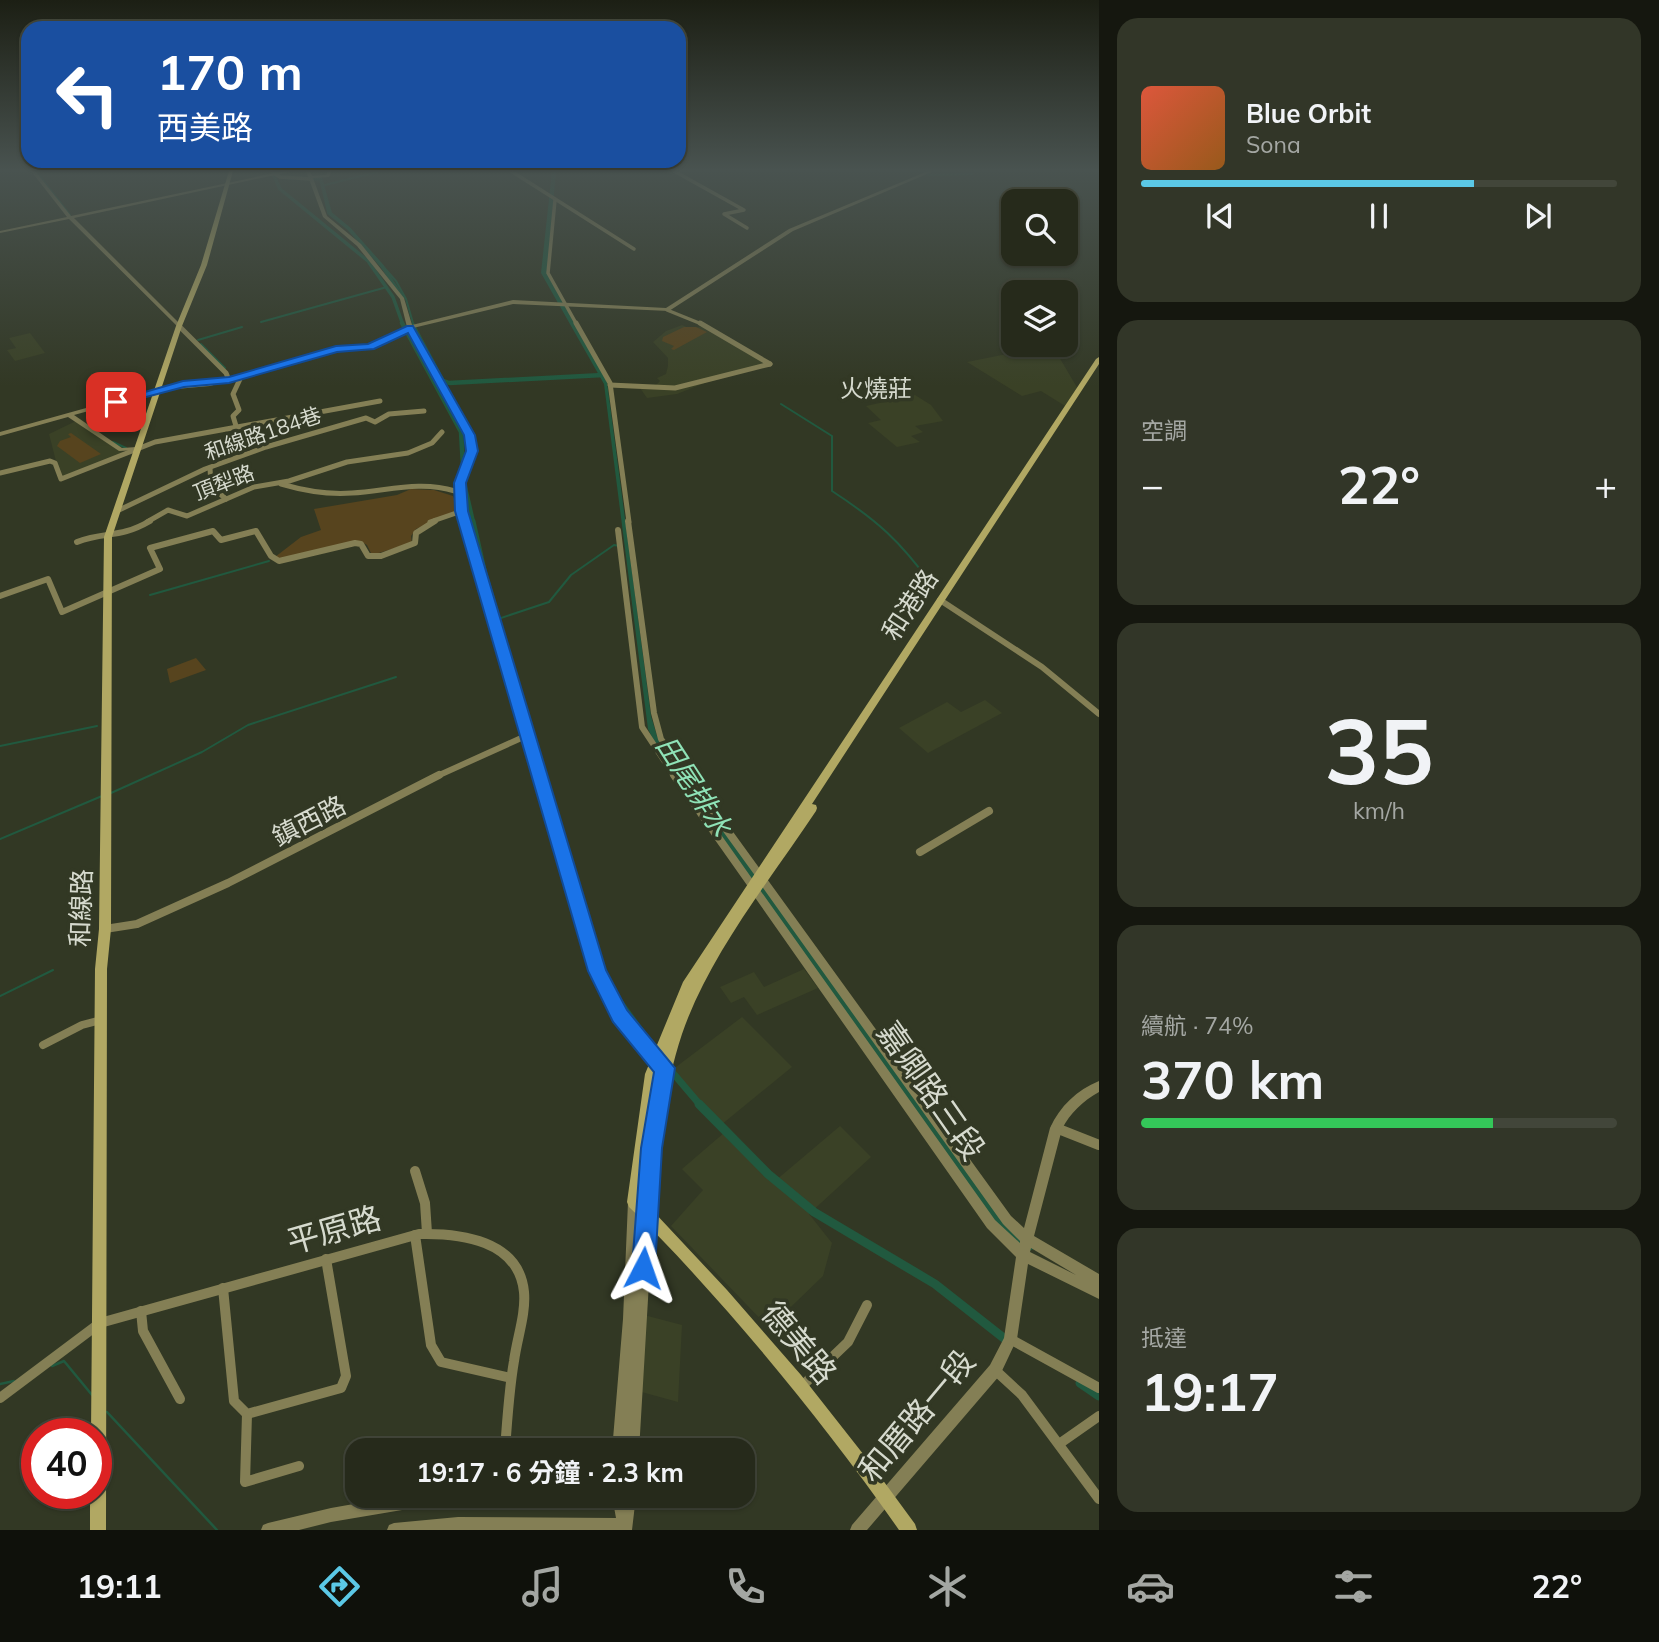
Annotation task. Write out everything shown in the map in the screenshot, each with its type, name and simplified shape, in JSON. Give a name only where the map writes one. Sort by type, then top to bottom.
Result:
[{"type":"main road","name":"和線路","points":[[98,1530],[101,1020],[105,929],[108,537],[208,242]]},
{"type":"main road","name":"和港路","points":[[647,1136],[663,1061],[705,969],[758,882],[1065,417],[1099,359]]},
{"type":"main road","name":"和港路","points":[[1084,387],[1099,367]]},
{"type":"main road","points":[[634,1202],[647,1136]]},
{"type":"main road","points":[[647,1136],[647,1214]]},
{"type":"main road","name":"德美路","points":[[634,1202],[749,1325],[886,1497],[909,1530]]},
{"type":"street","points":[[95,242],[226,373],[229,380]]},
{"type":"street","points":[[356,242],[398,293],[410,328],[467,430],[472,451],[463,469],[459,495],[461,511],[597,971],[620,1016],[663,1061]]},
{"type":"street","points":[[551,242],[548,273],[607,374],[610,385],[654,713],[661,739],[758,882]]},
{"type":"street","points":[[623,242],[634,249]]},
{"type":"street","points":[[667,310],[706,282],[771,242]]},
{"type":"street","points":[[0,433],[158,390],[229,380],[336,349],[370,347],[410,328],[513,302],[667,310],[702,324],[770,364],[675,388],[610,385]]},
{"type":"street","name":"頂犁路","points":[[236,426],[233,416],[239,410],[233,394],[241,377]]},
{"type":"street","name":"頂犁路","points":[[0,473],[50,461],[55,463],[61,479],[155,442],[380,401]]},
{"type":"street","points":[[603,403],[612,402]]},
{"type":"street","name":"和線路184巷","points":[[117,511],[210,468],[345,423],[367,418],[375,422],[394,412],[424,411]]},
{"type":"street","points":[[69,415],[121,450],[137,449]]},
{"type":"street","name":"頂犁路","points":[[77,542],[97,534],[108,537],[138,527],[165,511],[187,516],[254,487],[347,463],[408,453],[432,443],[442,432]]},
{"type":"street","points":[[210,468],[211,486],[226,499]]},
{"type":"street","points":[[277,483],[314,493],[353,493],[379,488],[435,485],[455,491]]},
{"type":"street","name":"頂犁路","points":[[106,594],[160,569],[150,548],[213,531],[221,540],[256,531],[274,559],[279,561],[355,543],[362,544],[368,555],[381,556],[415,543],[416,533],[430,522],[461,511]]},
{"type":"street","points":[[618,530],[642,727],[649,741],[758,882]]},
{"type":"street","points":[[0,596],[48,579],[62,611],[106,594]]},
{"type":"street","points":[[943,601],[1042,667],[1099,714]]},
{"type":"street","name":"鎮西路","points":[[105,929],[125,929],[147,922],[173,906],[245,877],[445,773],[528,735]]},
{"type":"street","points":[[649,741],[661,739]]},
{"type":"street","points":[[920,852],[989,811]]},
{"type":"street","name":"嘉卿路三段","points":[[758,882],[990,1224],[1099,1293]]},
{"type":"street","points":[[43,1045],[82,1025],[101,1020]]},
{"type":"street","name":"和厝路一段","points":[[857,1530],[995,1370],[1010,1339],[1025,1248],[1056,1128],[1061,1116],[1076,1101],[1099,1086]]},
{"type":"street","points":[[1056,1128],[1099,1145]]},
{"type":"street","points":[[415,1171],[425,1203],[427,1233]]},
{"type":"street","points":[[621,1438],[630,1319],[634,1202]]},
{"type":"street","points":[[633,1438],[647,1214]]},
{"type":"street","name":"平原路","points":[[0,1398],[100,1323],[415,1235],[427,1233],[467,1236],[494,1245],[514,1262],[524,1290],[511,1378],[506,1438]]},
{"type":"street","points":[[415,1235],[431,1345],[441,1362],[511,1378]]},
{"type":"street","name":"嘉卿路三段","points":[[1025,1248],[1099,1281]]},
{"type":"street","points":[[247,1414],[341,1388],[346,1376],[327,1259]]},
{"type":"street","points":[[223,1289],[234,1401],[247,1414],[245,1482],[299,1466]]},
{"type":"street","points":[[800,1388],[848,1342],[867,1305]]},
{"type":"street","points":[[141,1311],[143,1331],[180,1399]]},
{"type":"street","points":[[1010,1339],[1075,1372],[1099,1388]]},
{"type":"street","points":[[995,1370],[1022,1395],[1099,1499]]},
{"type":"street","points":[[1059,1444],[1099,1416]]},
{"type":"street","points":[[268,1530],[372,1508]]},
{"type":"street","points":[[621,1508],[625,1528]]},
{"type":"street","points":[[625,1528],[628,1508]]},
{"type":"street","points":[[394,1530],[458,1524],[625,1528]]},
{"type":"shaded area","points":[[544,242],[550,242],[547,273],[607,382],[651,716],[657,736],[749,864],[745,870],[655,743],[648,729],[604,384],[541,273]]},
{"type":"shaded area","points":[[682,325],[691,329],[702,326],[766,364],[727,374],[677,394],[647,398],[640,388],[655,386],[660,381],[657,378],[666,374],[668,366],[668,358],[653,342],[666,331]]},
{"type":"shaded area","points":[[684,327],[696,327],[707,332],[674,350],[671,349],[674,346],[662,341],[663,337]]},
{"type":"shaded area","points":[[30,333],[45,353],[15,361],[7,350],[16,348],[9,338]]},
{"type":"shaded area","points":[[1001,355],[1059,357],[1078,389],[1065,406],[1041,391],[1022,396],[967,362]]},
{"type":"shaded area","points":[[915,395],[931,405],[943,421],[915,426],[923,432],[911,436],[920,442],[897,447],[868,423],[881,420],[866,406]]},
{"type":"shaded area","points":[[76,421],[126,452],[64,477],[59,473],[49,434]]},
{"type":"shaded area","points":[[71,433],[101,454],[80,463],[57,446],[60,441],[71,437],[68,434]]},
{"type":"shaded area","points":[[411,489],[434,490],[453,496],[459,510],[416,529],[411,536],[412,543],[372,555],[367,545],[360,541],[280,559],[275,557],[301,537],[321,530],[314,509],[397,495]]},
{"type":"shaded area","points":[[196,658],[206,670],[170,683],[167,669]]},
{"type":"shaded area","points":[[985,700],[1002,713],[928,753],[899,728],[947,702],[961,712]]},
{"type":"shaded area","points":[[804,969],[818,988],[757,1015],[744,997],[731,1003],[720,987],[754,972],[764,987]]},
{"type":"shaded area","points":[[742,1017],[792,1067],[721,1125],[672,1070]]},
{"type":"shaded area","points":[[840,1126],[871,1157],[809,1214],[832,1243],[823,1276],[769,1328],[671,1226],[703,1190],[682,1169],[725,1132],[775,1181]]},
{"type":"shaded area","points":[[644,1315],[682,1325],[678,1402],[638,1391]]},
{"type":"waterway","points":[[345,242],[368,261],[393,297],[403,325]]},
{"type":"waterway","points":[[361,242],[382,266],[403,298]]},
{"type":"waterway","points":[[362,242],[396,281],[406,299],[413,323],[443,379]]},
{"type":"waterway","points":[[261,322],[387,287]]},
{"type":"waterway","points":[[403,325],[461,432],[464,483],[473,522]]},
{"type":"waterway","points":[[411,325],[441,380],[449,383],[603,375]]},
{"type":"waterway","points":[[198,340],[242,327]]},
{"type":"waterway","points":[[201,344],[225,368]]},
{"type":"waterway","points":[[781,404],[832,436],[832,491],[863,512],[887,533],[932,585]]},
{"type":"waterway","points":[[113,442],[126,448]]},
{"type":"waterway","points":[[473,521],[485,574],[545,777]]},
{"type":"waterway","points":[[498,619],[549,602],[571,575],[614,545],[619,546]]},
{"type":"waterway","points":[[150,595],[269,561]]},
{"type":"waterway","points":[[111,793],[202,752],[248,725],[396,677]]},
{"type":"waterway","points":[[0,746],[97,726]]},
{"type":"waterway","points":[[544,775],[564,843]]},
{"type":"waterway","points":[[0,839],[102,796]]},
{"type":"waterway","name":"田尾排水","points":[[738,855],[982,1197],[1014,1237],[1029,1244]]},
{"type":"waterway","points":[[0,996],[53,970]]},
{"type":"waterway","points":[[613,993],[648,1041]]},
{"type":"waterway","points":[[667,1066],[701,1106]]},
{"type":"waterway","points":[[699,1104],[768,1174],[814,1212],[935,1284],[1010,1343]]},
{"type":"waterway","points":[[52,1366],[64,1361],[92,1395]]},
{"type":"waterway","points":[[0,1384],[14,1381]]},
{"type":"waterway","points":[[1080,1383],[1099,1396]]},
{"type":"waterway","points":[[107,1412],[217,1530]]},
{"type":"district","name":"火燒莊","points":[[876,389]]},
{"type":"route","points":[[116,402],[183,384],[210,384],[229,380],[336,349],[370,347],[410,328],[429,358],[470,435],[472,451],[463,469],[460,483],[461,511],[597,971],[620,1016],[656,1062],[665,1068],[652,1148],[643,1268]]}]
